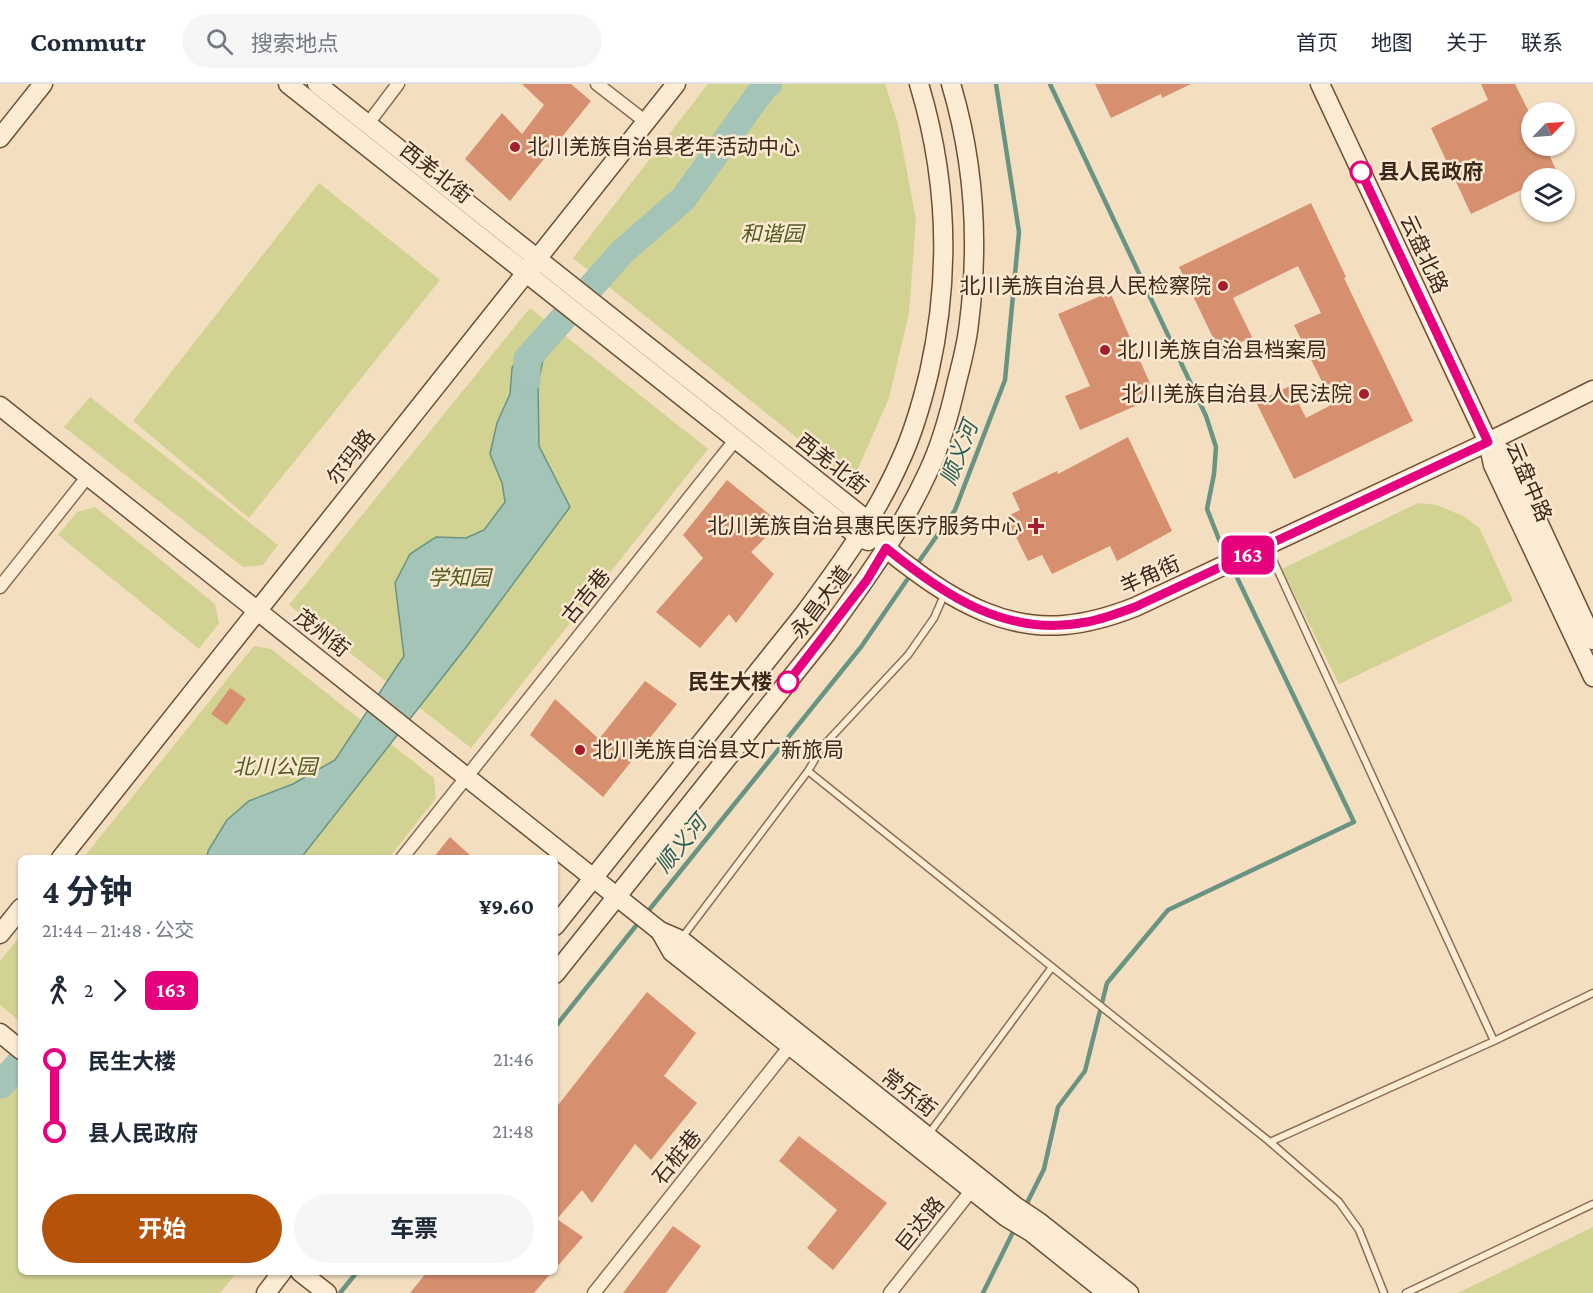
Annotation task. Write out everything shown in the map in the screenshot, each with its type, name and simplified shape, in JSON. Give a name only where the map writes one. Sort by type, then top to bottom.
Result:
[{"type":"street","points":[[0,138],[43,84]]},
{"type":"street","name":"西羌北街","points":[[288,84],[532,266],[886,548]]},
{"type":"street","name":"西羌北街","points":[[317,84],[532,266]]},
{"type":"street","points":[[366,124],[398,84]]},
{"type":"street","points":[[597,84],[646,122]]},
{"type":"street","name":"尔玛路","points":[[63,855],[676,84]]},
{"type":"street","name":"永昌大道","points":[[558,922],[844,561],[879,504],[902,459],[919,412],[939,320],[943,276],[944,229],[941,185],[934,142],[919,84]]},
{"type":"street","name":"永昌大道","points":[[558,970],[867,580],[904,519],[929,471],[948,421],[969,325],[973,277],[972,193],[964,137],[951,84]]},
{"type":"street","name":"云盘北路","points":[[1320,84],[1488,442]]},
{"type":"street","name":"西羌北街","points":[[588,310],[736,439],[863,529]]},
{"type":"street","name":"羊角街","points":[[886,548],[940,589],[983,612],[1010,621],[1035,625],[1062,626],[1088,622],[1135,607],[1488,442],[1593,390]]},
{"type":"street","name":"茂州街","points":[[0,406],[617,896]]},
{"type":"street","name":"古吉巷","points":[[404,855],[736,439]]},
{"type":"street","name":"云盘中路","points":[[1488,442],[1508,457],[1593,640]]},
{"type":"street","name":"云盘中路","points":[[1488,442],[1493,465],[1593,678]]},
{"type":"street","points":[[0,587],[88,476]]},
{"type":"street","name":"常乐街","points":[[617,896],[660,931],[681,940],[928,1136],[976,1184]]},
{"type":"street","points":[[0,934],[18,912]]},
{"type":"street","name":"常乐街","points":[[660,931],[672,952],[790,1046],[1011,1212],[1130,1293]]},
{"type":"street","name":"石桩巷","points":[[594,1293],[790,1046]]},
{"type":"street","name":"巨达路","points":[[890,1293],[976,1184]]},
{"type":"street","name":"常乐街","points":[[1035,1227],[1107,1293]]},
{"type":"street","points":[[266,1293],[280,1275]]},
{"type":"lane","points":[[1266,546],[1494,1041]]},
{"type":"lane","points":[[681,940],[808,771],[823,746],[908,655],[934,618],[940,589]]},
{"type":"lane","points":[[808,771],[1270,1142],[1339,1202],[1359,1230],[1384,1293]]},
{"type":"lane","points":[[928,1136],[1052,967]]},
{"type":"lane","points":[[1270,1142],[1494,1041],[1593,993]]},
{"type":"lane","points":[[1406,1293],[1593,1204]]},
{"type":"green space","name":"和谐园","points":[[708,84],[885,84],[898,124],[916,220],[909,313],[889,398],[852,482],[573,258]]},
{"type":"green space","points":[[319,183],[440,280],[249,518],[133,421]]},
{"type":"green space","name":"学知园","points":[[530,308],[708,449],[471,748],[289,605]]},
{"type":"green space","points":[[90,397],[278,545],[263,565],[243,567],[64,427]]},
{"type":"green space","points":[[1418,503],[1437,505],[1465,517],[1480,529],[1513,601],[1339,684],[1282,569]]},
{"type":"green space","points":[[95,507],[215,604],[219,623],[199,649],[58,535],[77,512]]},
{"type":"green space","name":"北川公园","points":[[254,646],[271,649],[434,778],[436,798],[391,855],[85,855]]},
{"type":"green space","points":[[18,939],[18,1020],[0,1005],[0,961]]},
{"type":"green space","points":[[0,1063],[18,1078],[18,1275],[235,1275],[220,1293],[0,1293]]},
{"type":"green space","points":[[1593,1227],[1593,1293],[1458,1293]]},
{"type":"shaded area","points":[[527,342],[545,351],[538,383],[539,446],[570,507],[467,646],[303,855],[207,855],[227,820],[249,801],[293,784],[335,760],[404,656],[395,583],[410,554],[436,537],[466,538],[484,530],[505,502],[502,483],[490,454],[497,423],[510,394],[512,368]]},
{"type":"building","name":"北川羌族自治县老年活动中心","points":[[522,84],[571,84],[591,101],[510,201],[465,159],[502,113],[522,134],[544,105]]},
{"type":"building","points":[[1095,84],[1191,84],[1162,98],[1161,94],[1111,118]]},
{"type":"building","points":[[1481,84],[1515,84],[1524,102],[1521,102],[1521,156],[1550,156],[1555,168],[1521,168],[1521,190],[1471,214],[1431,128],[1488,100]]},
{"type":"building","points":[[1311,203],[1346,277],[1344,278],[1413,421],[1294,479],[1256,402],[1290,386],[1306,418],[1333,404],[1294,325],[1321,313],[1298,266],[1233,298],[1252,337],[1220,352],[1179,267]]},
{"type":"building","name":"北川羌族自治县档案局","points":[[1110,292],[1156,397],[1080,430],[1065,396],[1090,386],[1058,314]]},
{"type":"building","points":[[1128,437],[1172,531],[1117,561],[1110,546],[1052,574],[1042,555],[1028,561],[1006,517],[1020,510],[1012,493],[1057,471],[1058,474]]},
{"type":"building","points":[[727,480],[780,523],[751,552],[774,574],[736,623],[729,614],[700,648],[656,612],[703,558],[683,535]]},
{"type":"building","points":[[645,681],[677,704],[603,797],[530,735],[555,699],[599,739]]},
{"type":"building","points":[[230,688],[246,699],[227,725],[211,714]]},
{"type":"building","points":[[450,837],[470,855],[435,855]]},
{"type":"building","points":[[647,992],[696,1033],[664,1076],[697,1103],[651,1160],[635,1144],[592,1203],[582,1190],[558,1218],[558,1105]]},
{"type":"building","points":[[799,1136],[887,1203],[833,1270],[807,1248],[837,1210],[779,1161]]},
{"type":"building","points":[[558,1220],[583,1237],[558,1266]]},
{"type":"building","points":[[673,1226],[701,1246],[666,1293],[623,1293]]},
{"type":"building","points":[[425,1275],[549,1275],[534,1293],[410,1293]]},
{"type":"waterway","points":[[527,380],[527,359],[623,251],[683,199],[765,86],[769,84]]},
{"type":"waterway","name":"顺义河","points":[[915,567],[955,510],[1005,380],[1019,232],[996,84]]},
{"type":"waterway","points":[[1050,84],[1206,416],[1216,447],[1214,474],[1207,509],[1228,559]]},
{"type":"waterway","points":[[1025,1207],[1044,1169],[1058,1107],[1085,1071],[1107,983],[1168,910],[1354,822],[1232,567]]},
{"type":"waterway","name":"顺义河","points":[[645,915],[861,647],[911,574]]},
{"type":"waterway","name":"顺义河","points":[[558,1023],[639,922]]},
{"type":"waterway","points":[[0,1084],[18,1065]]},
{"type":"waterway","points":[[983,1293],[1015,1228]]},
{"type":"waterway","name":"顺义河","points":[[340,1293],[355,1275]]},
{"type":"bus line","name":"163","points":[[788,682],[867,580],[886,548],[935,586],[983,612],[1010,621],[1035,625],[1062,626],[1088,622],[1135,607],[1488,442],[1361,172]]},
{"type":"place","name":"北川羌族自治县老年活动中心","points":[[515,147]]},
{"type":"place","name":"县人民政府","points":[[1361,172]]},
{"type":"place","name":"北川羌族自治县人民检察院","points":[[1223,286]]},
{"type":"place","name":"北川羌族自治县档案局","points":[[1105,350]]},
{"type":"place","name":"北川羌族自治县人民法院","points":[[1364,394]]},
{"type":"place","name":"北川羌族自治县惠民医疗服务中心","points":[[1036,526]]},
{"type":"place","name":"民生大楼","points":[[788,682]]},
{"type":"place","name":"北川羌族自治县文广新旅局","points":[[580,750]]}]
